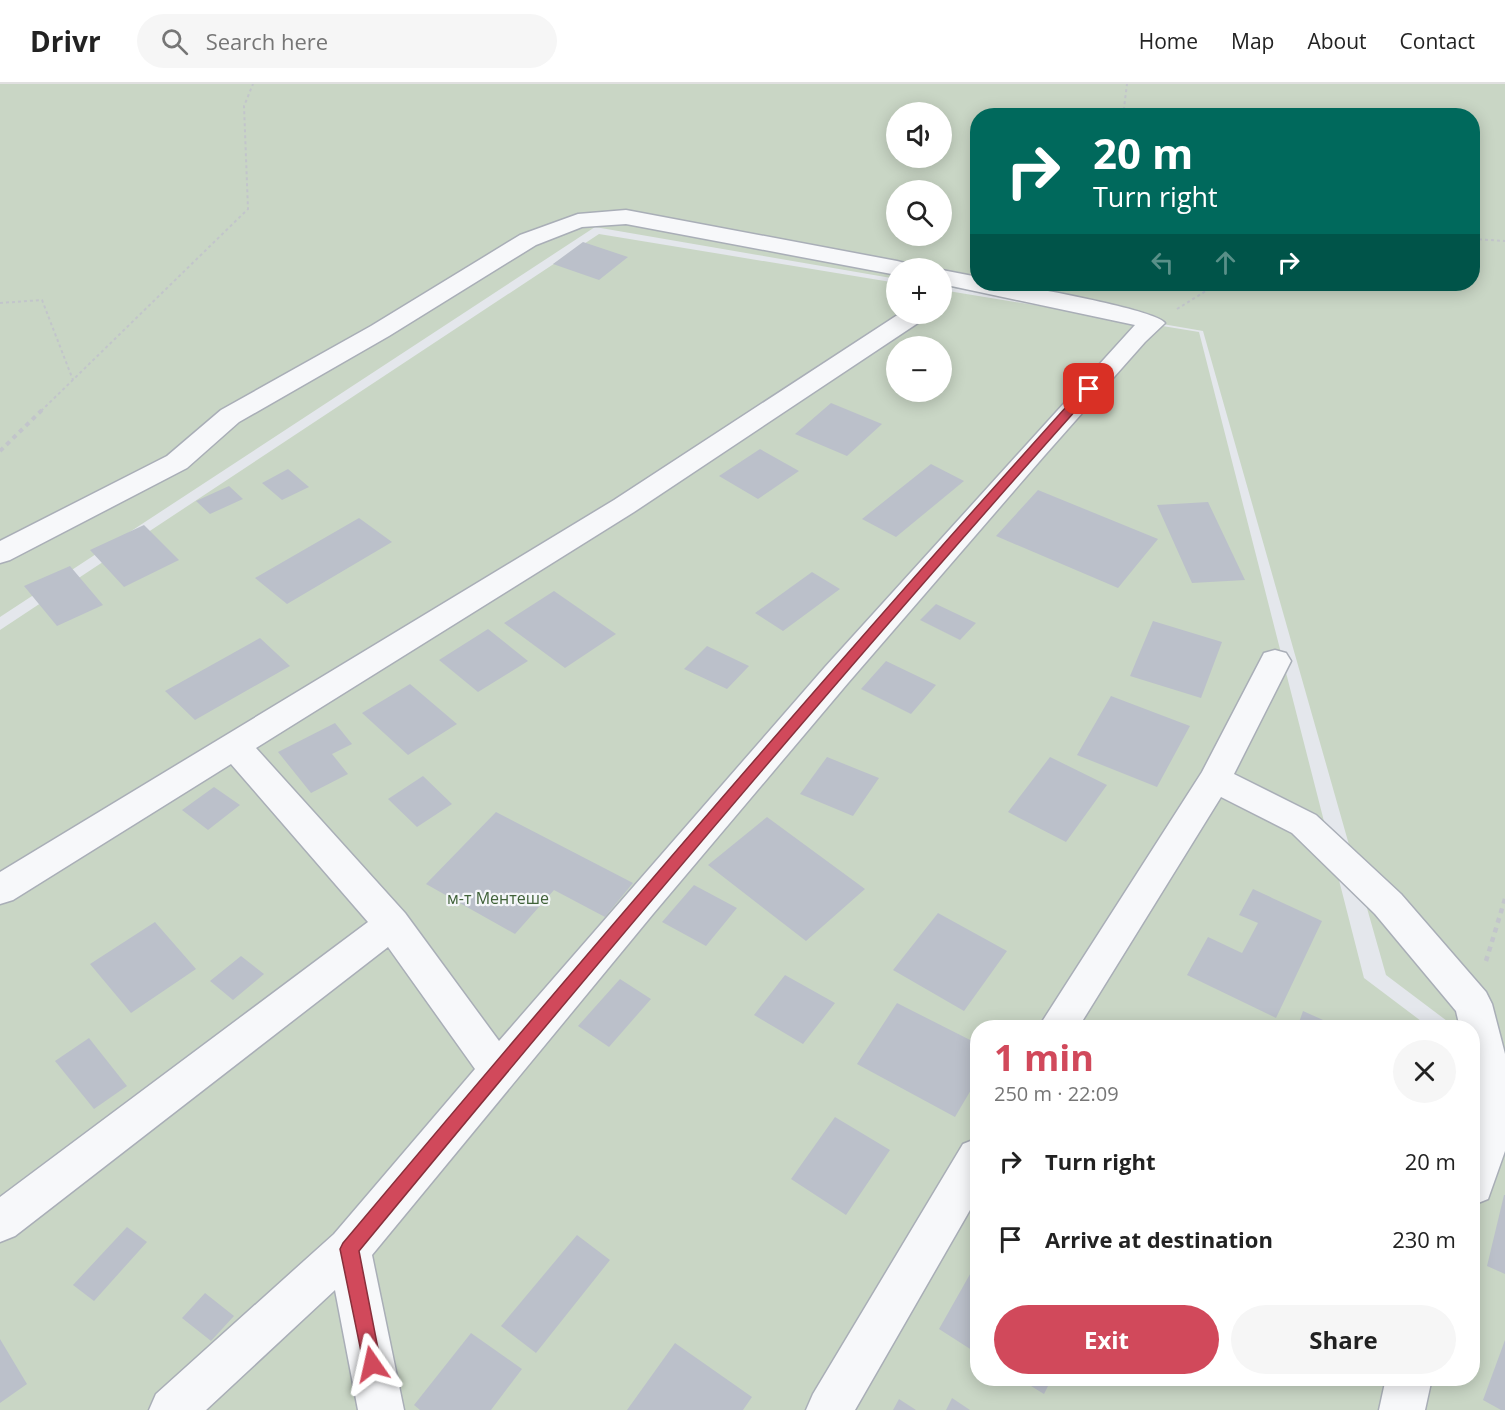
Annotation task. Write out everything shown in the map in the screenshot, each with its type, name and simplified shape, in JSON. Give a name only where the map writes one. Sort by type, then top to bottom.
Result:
[{"type":"street","points":[[0,553],[177,462],[230,416],[380,331],[528,240],[578,221],[626,217],[886,266]]},
{"type":"street","points":[[952,279],[970,282]]},
{"type":"street","points":[[952,292],[970,283]]},
{"type":"street","points":[[1013,291],[1153,323]]},
{"type":"street","points":[[172,1410],[349,1249],[498,1070],[950,543],[1136,337],[1153,323]]},
{"type":"street","points":[[0,890],[624,506],[900,324]]},
{"type":"street","points":[[1062,1020],[1215,779],[1275,662]]},
{"type":"street","points":[[235,746],[392,924],[498,1070]]},
{"type":"street","points":[[1215,779],[1304,824],[1388,904],[1473,1004],[1477,1020]]},
{"type":"street","points":[[0,1222],[392,924]]},
{"type":"street","points":[[1480,1032],[1499,1108],[1480,1164]]},
{"type":"street","points":[[829,1410],[970,1171]]},
{"type":"street","points":[[349,1249],[381,1410]]},
{"type":"street","points":[[1402,1410],[1407,1386]]},
{"type":"path","points":[[0,451],[248,209],[244,106],[253,84]]},
{"type":"path","points":[[1124,108],[1127,84]]},
{"type":"path","points":[[1480,239],[1505,241]]},
{"type":"path","points":[[1153,323],[1206,291]]},
{"type":"path","points":[[0,303],[42,300],[74,380]]},
{"type":"path","points":[[1473,1004],[1505,899]]},
{"type":"green space","points":[[0,84],[1505,84],[1505,1065],[1480,1036],[1480,1020],[1446,1020],[1386,975],[1203,331],[971,291],[1480,291],[1480,108],[970,108],[970,291],[952,288],[952,258],[886,258],[886,277],[595,227],[0,617]]},
{"type":"green space","name":"м-т Ментeше","points":[[599,234],[886,281],[886,324],[952,324],[952,292],[1199,332],[1364,978],[1420,1020],[970,1020],[970,1386],[1480,1386],[1480,1066],[1505,1085],[1505,1410],[0,1410],[0,630]]},
{"type":"building","points":[[583,242],[628,257],[599,280],[553,264]]},
{"type":"building","points":[[831,403],[882,424],[847,456],[795,434]]},
{"type":"building","points":[[760,449],[799,471],[758,499],[719,476]]},
{"type":"building","points":[[931,464],[964,481],[896,537],[862,519]]},
{"type":"building","points":[[288,469],[309,487],[282,500],[262,483]]},
{"type":"building","points":[[229,486],[243,499],[210,514],[196,501]]},
{"type":"building","points":[[1038,490],[1158,539],[1118,588],[996,536]]},
{"type":"building","points":[[1208,502],[1245,580],[1192,583],[1157,505]]},
{"type":"building","points":[[359,518],[392,542],[287,604],[255,578]]},
{"type":"building","points":[[144,525],[179,560],[124,587],[90,550]]},
{"type":"building","points":[[70,566],[103,605],[57,626],[24,586]]},
{"type":"building","points":[[812,572],[840,589],[783,631],[755,613]]},
{"type":"building","points":[[554,591],[616,634],[565,668],[504,623]]},
{"type":"building","points":[[936,604],[976,623],[960,640],[920,620]]},
{"type":"building","points":[[1153,621],[1222,642],[1201,698],[1130,676]]},
{"type":"building","points":[[488,629],[528,661],[478,692],[439,660]]},
{"type":"building","points":[[260,638],[290,666],[195,720],[165,691]]},
{"type":"building","points":[[707,646],[749,666],[727,689],[684,669]]},
{"type":"building","points":[[886,661],[936,685],[911,714],[861,689]]},
{"type":"building","points":[[410,684],[457,724],[408,755],[362,713]]},
{"type":"building","points":[[1111,696],[1190,726],[1157,787],[1077,755]]},
{"type":"building","points":[[335,723],[352,744],[332,754],[348,774],[311,793],[278,752]]},
{"type":"building","points":[[827,757],[879,778],[853,816],[800,794]]},
{"type":"building","points":[[1050,757],[1107,785],[1066,842],[1008,812]]},
{"type":"building","points":[[423,776],[452,804],[417,827],[388,799]]},
{"type":"building","points":[[214,787],[240,805],[208,830],[182,810]]},
{"type":"building","points":[[496,812],[633,883],[605,917],[554,890],[515,934],[426,884]]},
{"type":"building","points":[[767,817],[865,889],[806,941],[708,865]]},
{"type":"building","points":[[694,885],[737,908],[706,946],[662,922]]},
{"type":"building","points":[[1253,889],[1322,921],[1276,1018],[1187,975],[1208,937],[1242,953],[1258,923],[1239,915]]},
{"type":"building","points":[[938,913],[1007,951],[964,1011],[893,970]]},
{"type":"building","points":[[155,922],[196,969],[131,1013],[90,964]]},
{"type":"building","points":[[241,956],[264,974],[233,1000],[210,981]]},
{"type":"building","points":[[785,975],[835,1003],[803,1044],[754,1015]]},
{"type":"building","points":[[620,979],[651,999],[609,1047],[578,1026]]},
{"type":"building","points":[[897,1003],[970,1040],[970,1092],[955,1117],[857,1064]]},
{"type":"building","points":[[1303,1011],[1323,1020],[1300,1020]]},
{"type":"building","points":[[89,1038],[127,1086],[94,1109],[55,1061]]},
{"type":"building","points":[[835,1117],[890,1150],[846,1215],[791,1179]]},
{"type":"building","points":[[1505,1195],[1505,1274],[1487,1266]]},
{"type":"building","points":[[127,1227],[147,1242],[94,1301],[73,1285]]},
{"type":"building","points":[[577,1235],[610,1260],[536,1353],[501,1326]]},
{"type":"building","points":[[970,1274],[970,1349],[939,1329]]},
{"type":"building","points":[[205,1293],[234,1316],[211,1341],[182,1318]]},
{"type":"building","points":[[471,1333],[522,1369],[491,1410],[420,1410],[414,1405]]},
{"type":"building","points":[[0,1339],[27,1384],[0,1403]]},
{"type":"building","points":[[1505,1340],[1505,1410],[1501,1410],[1483,1400]]},
{"type":"building","points":[[675,1343],[752,1397],[743,1410],[627,1410]]},
{"type":"building","points":[[1031,1386],[1048,1386],[1044,1394]]},
{"type":"building","points":[[952,1398],[970,1410],[946,1410]]},
{"type":"building","points":[[899,1399],[916,1410],[893,1410]]},
{"type":"route","points":[[372,1364],[349,1249],[498,1070],[950,543],[1089,389]]}]
